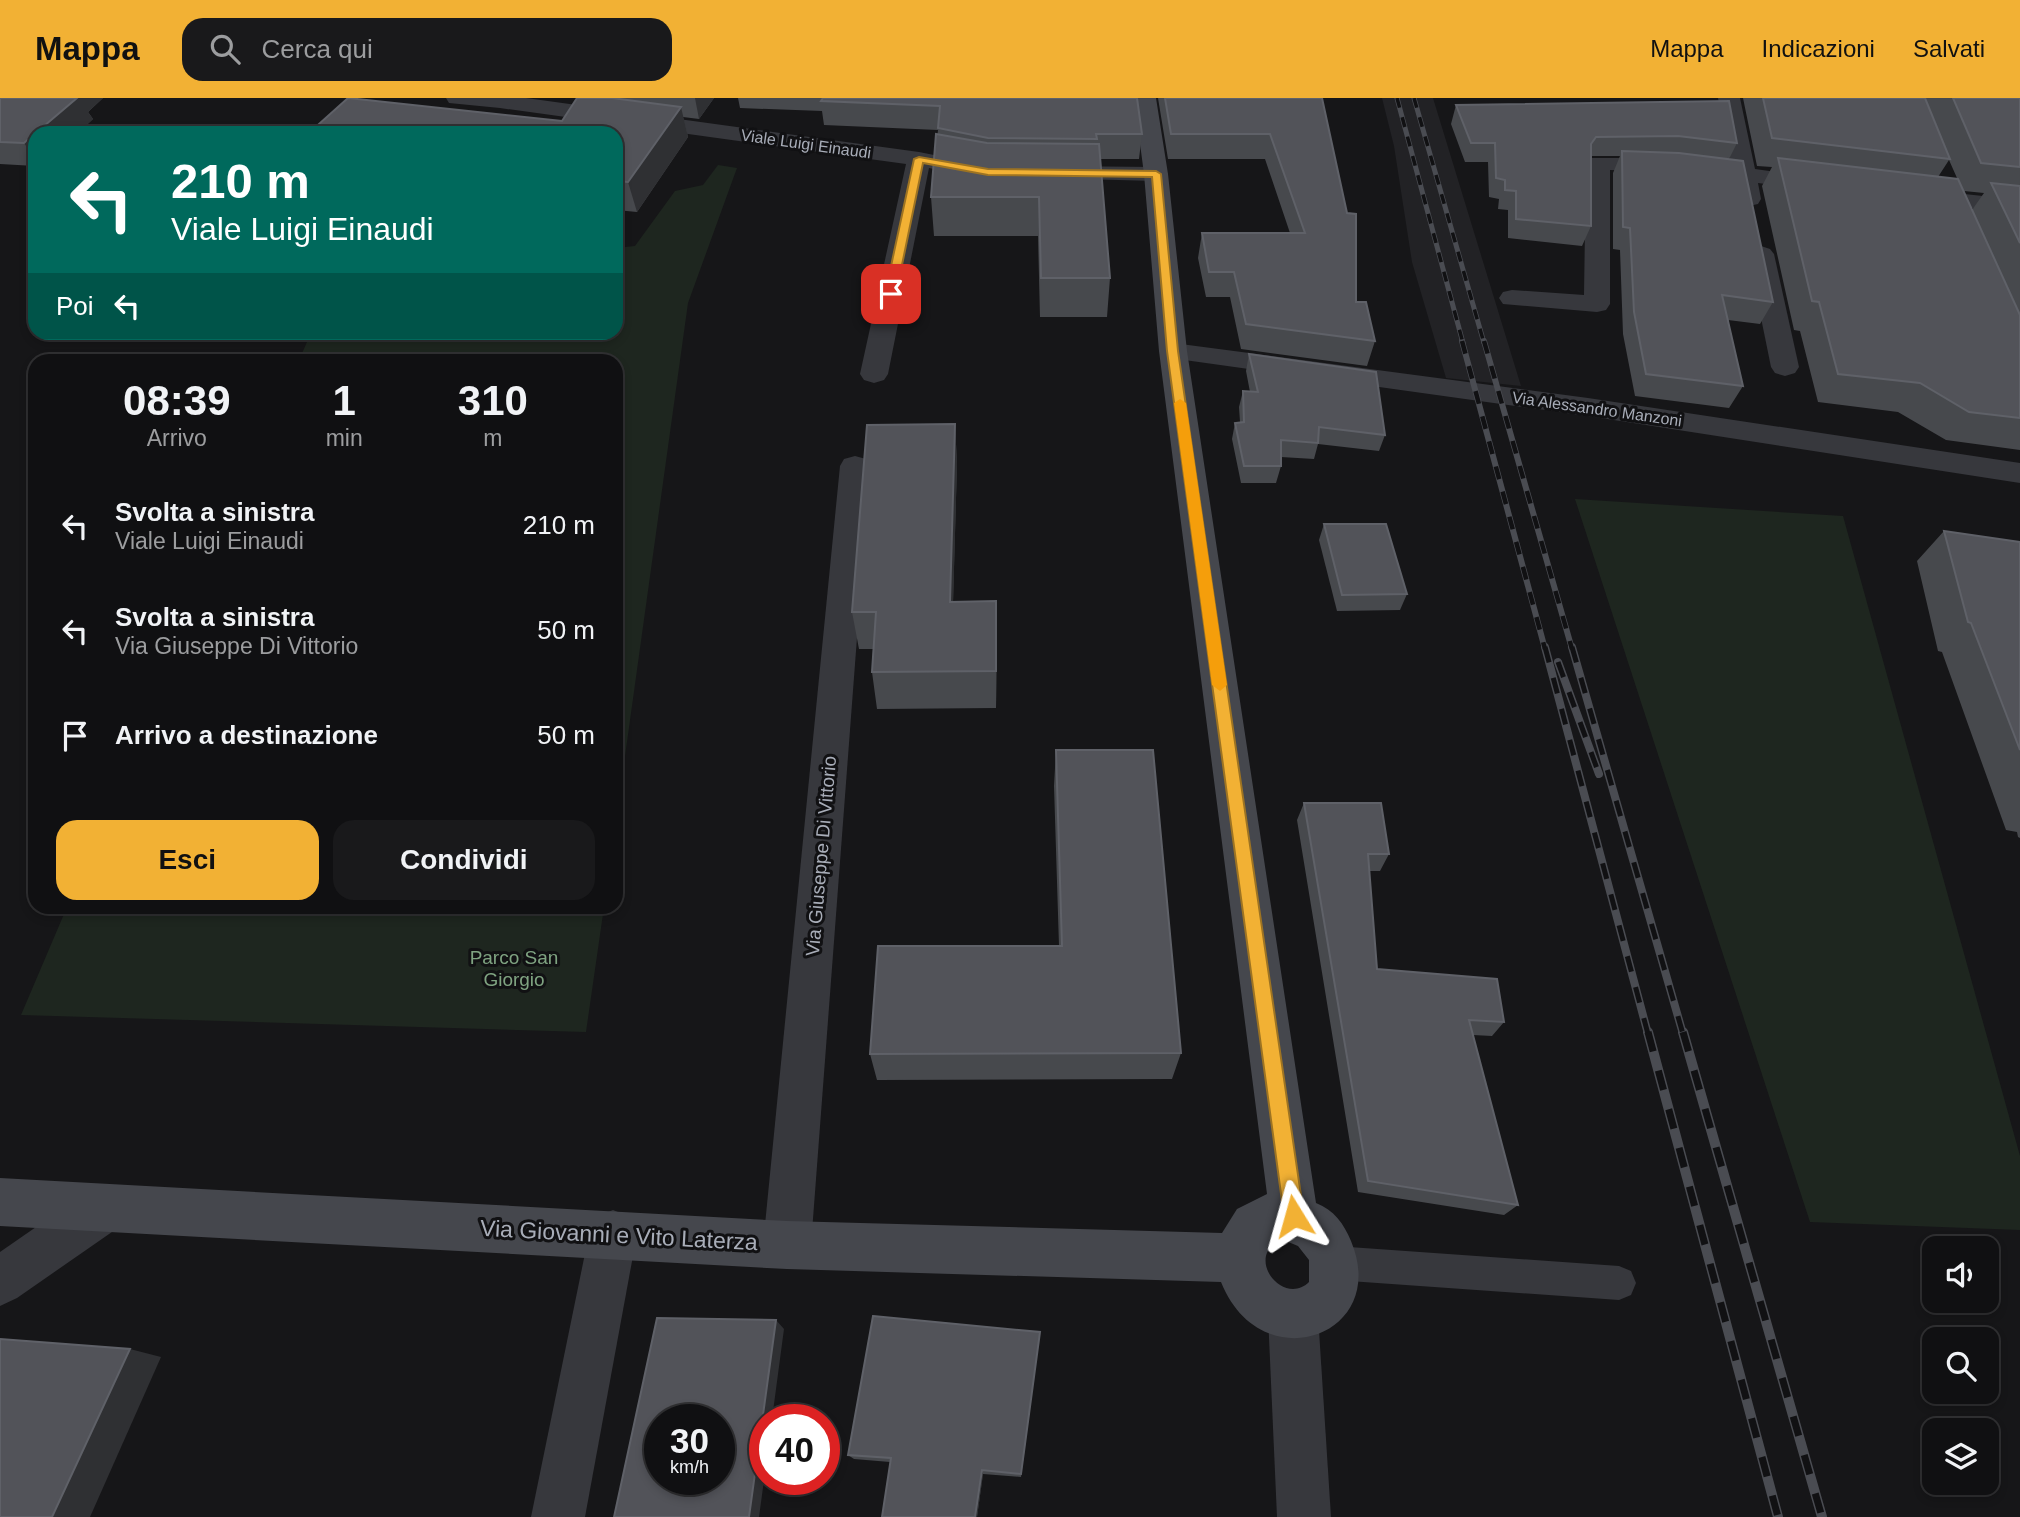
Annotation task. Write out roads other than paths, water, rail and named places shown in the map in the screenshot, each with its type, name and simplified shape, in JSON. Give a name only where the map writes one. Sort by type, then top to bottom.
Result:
[{"type":"street","name":"Viale Luigi Einaudi","points":[[457,98],[505,100],[919,159],[988,172],[1156,174]]},
{"type":"street","points":[[1145,98],[1156,174],[1173,351],[1294,1216]]},
{"type":"street","points":[[1729,98],[1785,367]]},
{"type":"street","points":[[874,374],[919,159]]},
{"type":"street","points":[[1512,298],[1597,304],[1598,163],[1669,165],[1840,186]]},
{"type":"street","points":[[1941,175],[1961,225]]},
{"type":"street","points":[[1895,193],[2020,207]]},
{"type":"street","name":"Via Alessandro Manzoni","points":[[1173,351],[1588,407],[2020,472]]},
{"type":"street","name":"Via Giuseppe Di Vittorio","points":[[787,1245],[855,466]]},
{"type":"street","name":"Via Giovanni e Vito Laterza","points":[[0,1202],[787,1245],[1239,1258]]},
{"type":"street","points":[[0,1281],[105,1208]]},
{"type":"street","points":[[1278,1214],[1294,1216],[1321,1233],[1335,1264],[1335,1279],[1331,1294],[1321,1305],[1308,1313],[1293,1315],[1270,1308],[1250,1291],[1242,1275],[1239,1258],[1242,1242],[1250,1228],[1262,1219],[1278,1214]]},
{"type":"street","points":[[558,1517],[613,1234]]},
{"type":"street","points":[[1293,1315],[1304,1517]]},
{"type":"lane","points":[[1335,1264],[1619,1283]]},
{"type":"railway","points":[[1397,98],[1463,343]]},
{"type":"railway","points":[[1414,98],[1484,343]]},
{"type":"railway","points":[[1462,341],[1545,649]]},
{"type":"railway","points":[[1484,341],[1572,649]]},
{"type":"railway","points":[[1545,647],[1648,1034]]},
{"type":"railway","points":[[1572,647],[1683,1034]]},
{"type":"railway","points":[[1558,662],[1599,774]]},
{"type":"railway","points":[[1648,1032],[1778,1517]]},
{"type":"railway","points":[[1683,1032],[1822,1517]]},
{"type":"park label","name":"Parco San Giorgio","points":[[514,968]]}]
